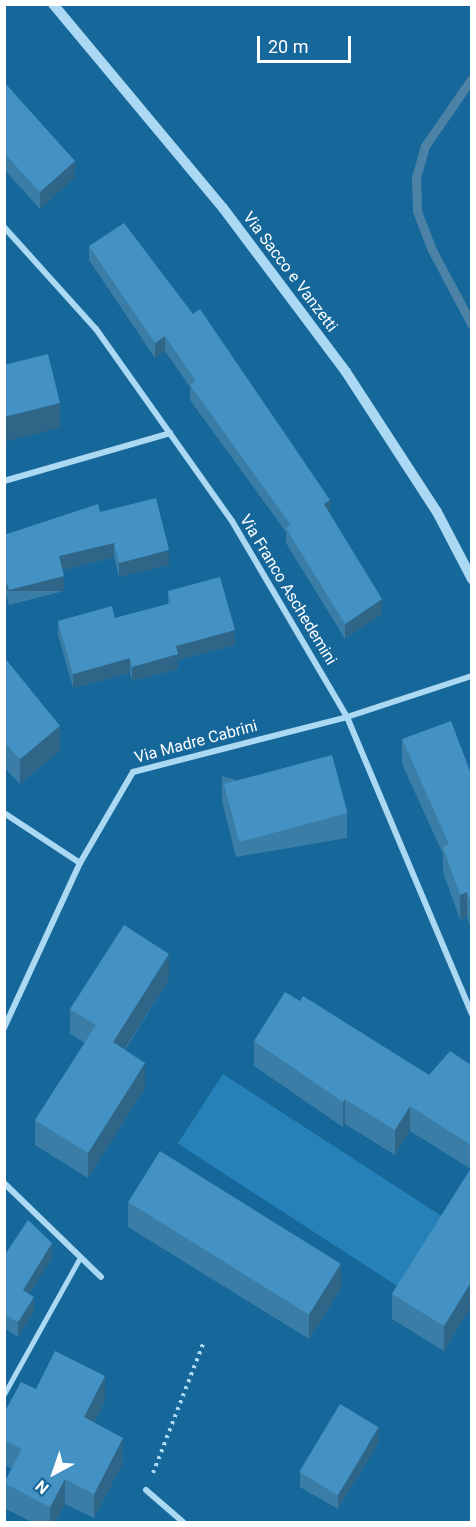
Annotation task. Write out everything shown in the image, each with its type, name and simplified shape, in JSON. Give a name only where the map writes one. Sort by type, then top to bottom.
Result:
[{"type":"street","name":"Via Sacco e Vanzetti","points":[[53,4],[223,208],[346,372],[437,512],[471,579]]},
{"type":"street","name":"Via Franco Aschedemini","points":[[4,226],[96,329],[232,521],[347,717],[471,1014]]},
{"type":"street","points":[[4,481],[170,433]]},
{"type":"street","name":"Via Madre Cabrini","points":[[4,1028],[80,863],[133,772],[347,717],[471,676]]},
{"type":"street","points":[[4,813],[80,863]]},
{"type":"street","points":[[4,1183],[101,1277]]},
{"type":"street","points":[[4,1394],[80,1259]]},
{"type":"street","points":[[146,1490],[183,1522]]},
{"type":"path","points":[[146,1490],[203,1344]]},
{"type":"shaded area","points":[[223,1074],[443,1217],[398,1286],[178,1144]]},
{"type":"building","points":[[4,82],[75,161],[40,192],[4,153]]},
{"type":"building","points":[[124,223],[193,314],[200,309],[330,500],[324,504],[382,599],[345,624],[286,528],[291,525],[190,385],[196,381],[165,336],[155,343],[89,246]]},
{"type":"building","points":[[48,354],[60,403],[4,417],[4,365]]},
{"type":"building","points":[[156,498],[169,550],[119,563],[114,543],[59,556],[64,576],[9,590],[4,574],[4,535],[98,504],[100,512]]},
{"type":"building","points":[[220,577],[235,630],[176,646],[178,654],[132,667],[130,658],[73,674],[58,621],[112,606],[115,618],[171,603],[168,591]]},
{"type":"building","points":[[4,657],[60,726],[20,759],[4,742]]},
{"type":"building","points":[[451,721],[471,774],[471,904],[467,892],[460,895],[443,847],[449,844],[402,739]]},
{"type":"building","points":[[332,755],[348,813],[239,842],[224,784]]},
{"type":"building","points":[[124,925],[169,954],[113,1042],[145,1063],[88,1153],[35,1120],[96,1025],[70,1009]]},
{"type":"building","points":[[285,992],[300,1001],[303,996],[429,1075],[450,1051],[471,1065],[471,1145],[410,1106],[395,1130],[345,1099],[343,1102],[254,1041]]},
{"type":"building","points":[[160,1151],[341,1264],[309,1315],[128,1202]]},
{"type":"building","points":[[471,1168],[471,1282],[444,1326],[392,1294]]},
{"type":"building","points":[[28,1220],[52,1243],[23,1290],[34,1297],[18,1322],[4,1314],[4,1256]]},
{"type":"building","points":[[55,1351],[105,1376],[84,1417],[123,1438],[94,1494],[65,1479],[50,1507],[4,1483],[22,1449],[4,1440],[4,1413],[21,1382],[36,1389]]},
{"type":"building","points":[[340,1404],[379,1427],[338,1495],[299,1472]]},
{"type":"waterway","points":[[472,78],[425,146],[416,177],[417,211],[431,248],[472,325]]}]
